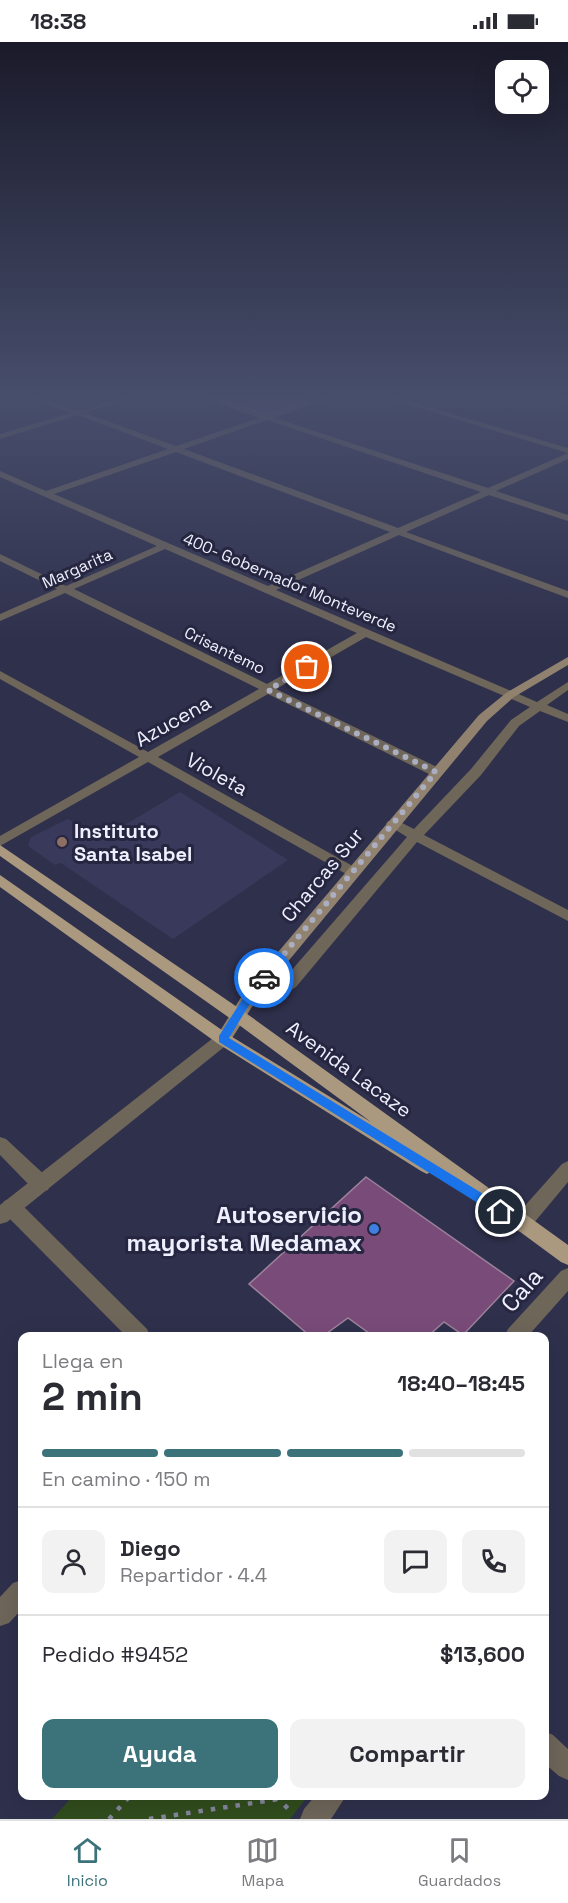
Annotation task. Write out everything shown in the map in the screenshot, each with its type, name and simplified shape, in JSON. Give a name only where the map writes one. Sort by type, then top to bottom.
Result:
[{"type":"main road","name":"Charcas Sur","points":[[223,1039],[251,995],[483,718],[510,695],[568,660]]},
{"type":"main road","name":"Avenida Lacaze","points":[[0,849],[237,1015],[568,1256]]},
{"type":"main road","name":"Avenida Lacaze","points":[[0,880],[223,1039],[521,1224]]},
{"type":"street","name":"400- Gobernador Monteverde","points":[[9,479],[568,718]]},
{"type":"street","points":[[46,494],[89,479]]},
{"type":"street","points":[[258,479],[568,595]]},
{"type":"street","points":[[453,479],[568,518]]},
{"type":"street","points":[[268,590],[516,479]]},
{"type":"street","name":"Margarita","points":[[0,618],[165,546]]},
{"type":"street","name":"Crisantemo","points":[[0,557],[436,772]]},
{"type":"street","name":"Azucena","points":[[0,842],[365,633]]},
{"type":"street","name":"Violeta","points":[[0,674],[353,872]]},
{"type":"street","points":[[251,995],[278,992],[290,983],[416,835],[476,772],[515,723],[568,685]]},
{"type":"street","points":[[393,824],[568,916]]},
{"type":"street","name":"Charcas Sur","points":[[6,1212],[223,1039]]},
{"type":"street","points":[[0,1144],[41,1184]]},
{"type":"street","points":[[521,1224],[568,1169]]},
{"type":"street","points":[[6,1212],[136,1332]]},
{"type":"street","name":"Cala","points":[[519,1332],[568,1276]]},
{"type":"street","points":[[0,1614],[18,1596]]},
{"type":"street","points":[[549,1749],[568,1767]]},
{"type":"street","points":[[314,1819],[329,1800]]},
{"type":"path","points":[[109,1819],[126,1800]]},
{"type":"path","points":[[149,1819],[260,1800]]},
{"type":"path","points":[[281,1800],[297,1819]]},
{"type":"shaded area","points":[[180,792],[288,860],[173,939],[61,863],[55,865],[28,846],[31,837],[68,819],[101,839]]},
{"type":"green space","points":[[69,1800],[305,1800],[290,1819],[52,1819]]},
{"type":"building","name":"Autoservicio mayorista Medamax","points":[[366,1177],[514,1281],[466,1332],[459,1332],[444,1322],[433,1332],[367,1332],[348,1318],[329,1332],[305,1332],[249,1284]]},
{"type":"way so far","points":[[264,978],[436,772],[268,690],[307,667]]},
{"type":"place","name":"Instituto Santa Isabel","points":[[62,842]]},
{"type":"place","name":"Autoservicio mayorista Medamax","points":[[374,1229]]},
{"type":"route","points":[[264,978],[223,1039],[501,1212]]}]
